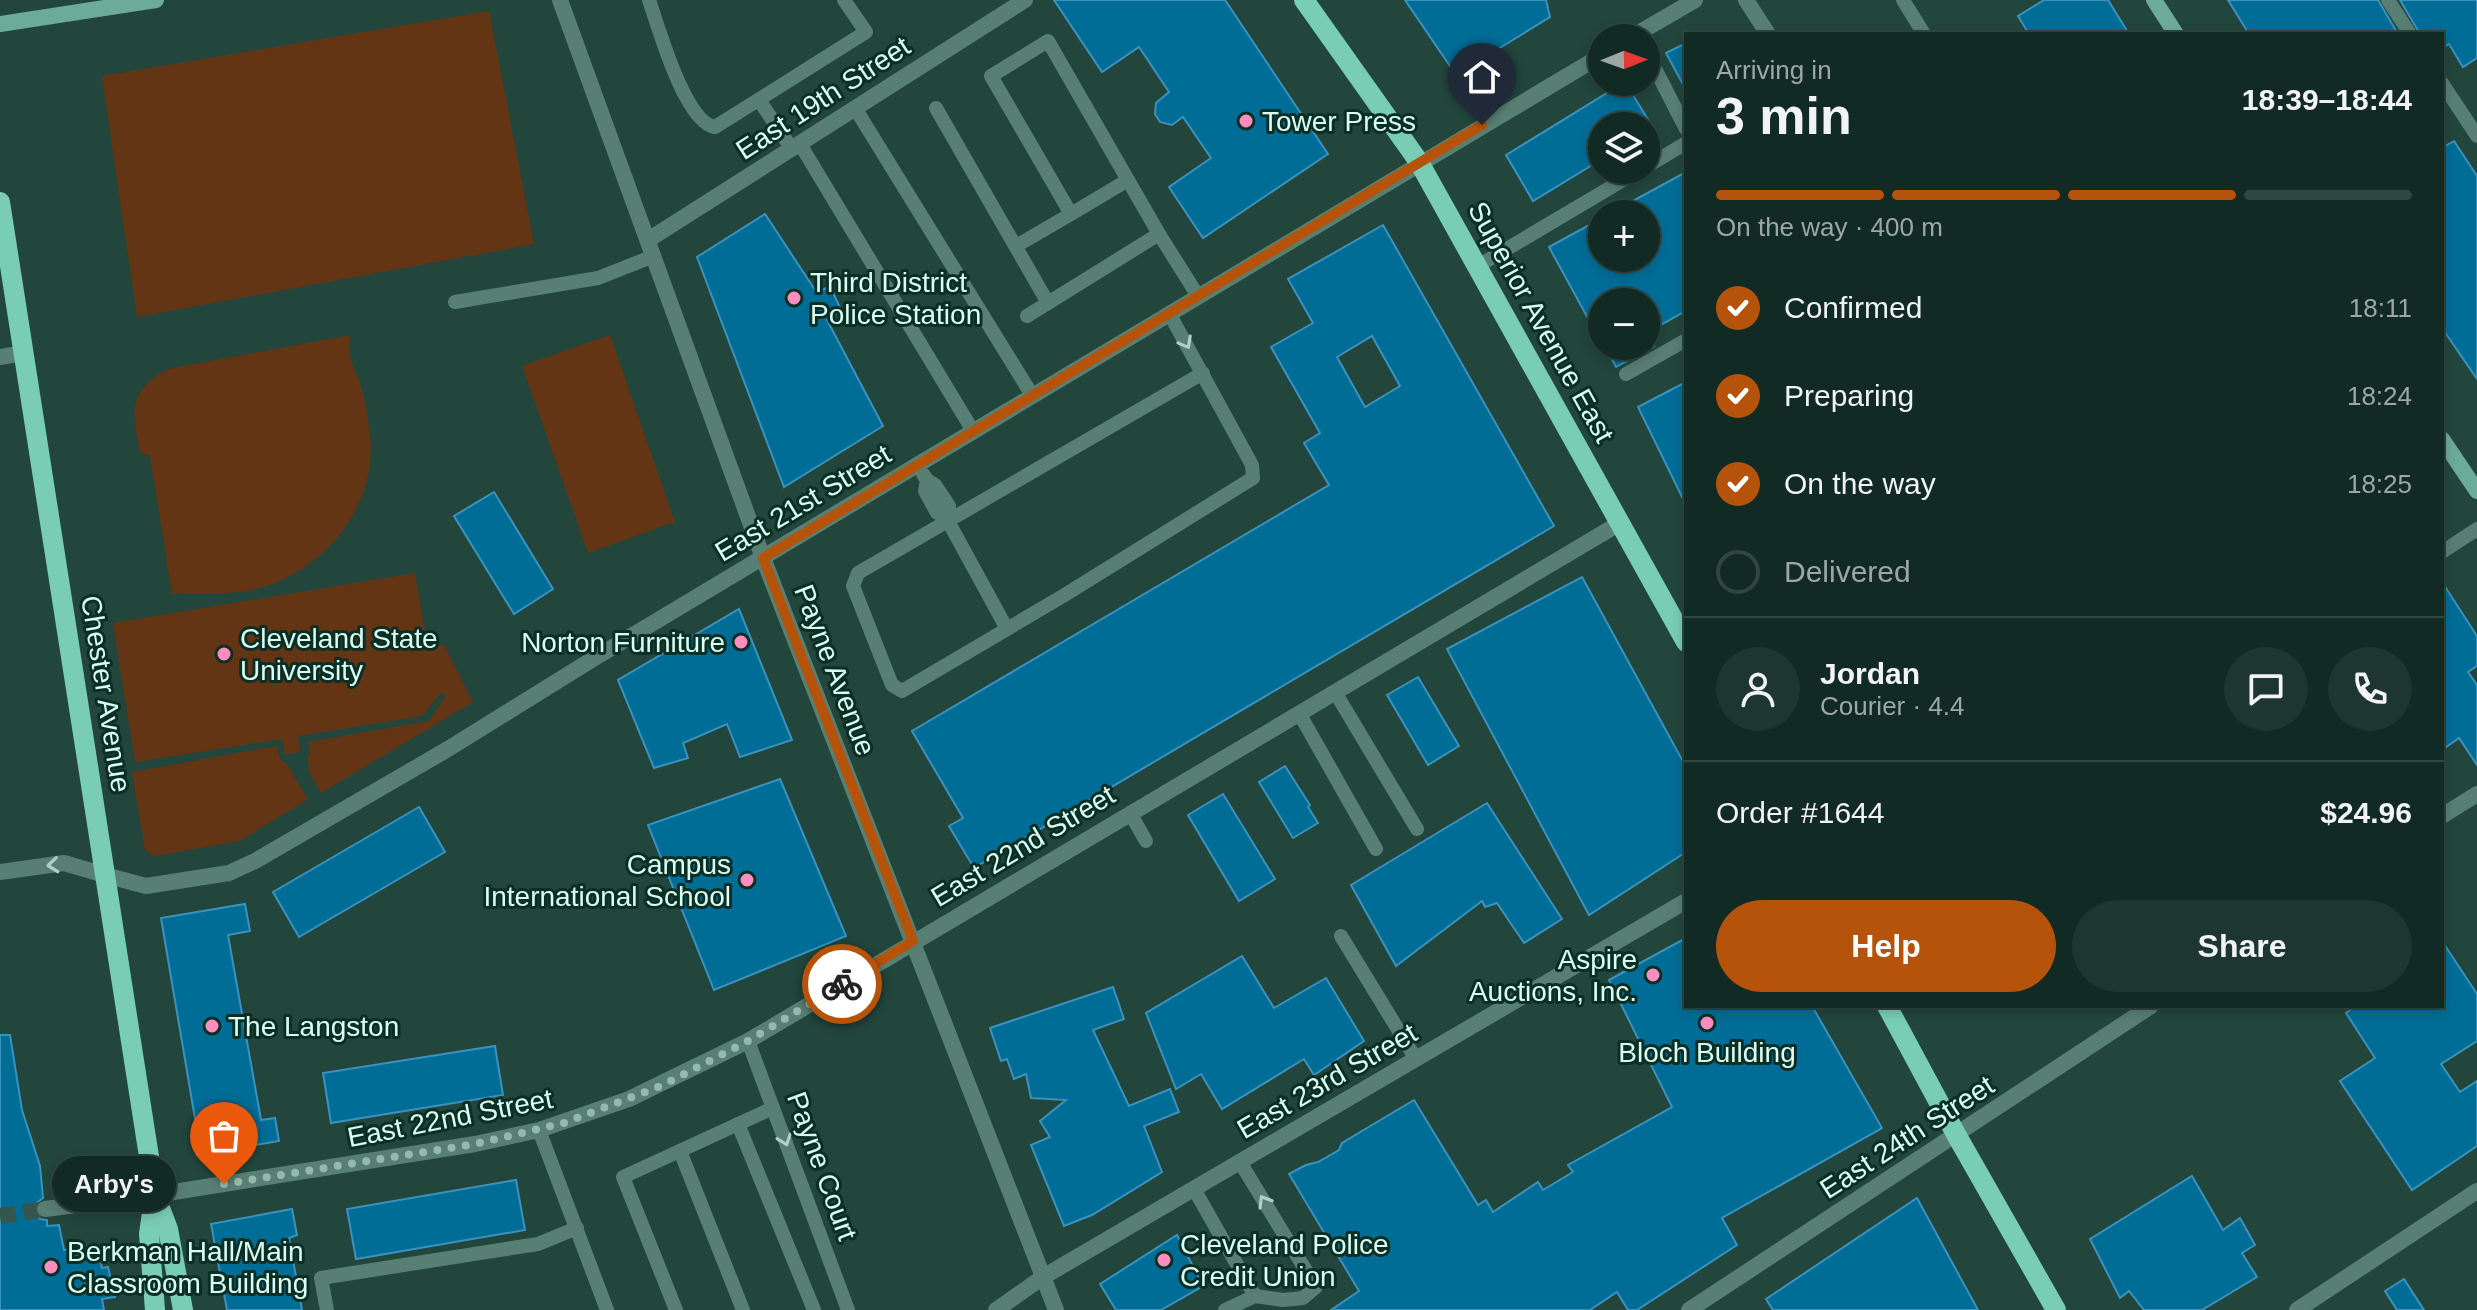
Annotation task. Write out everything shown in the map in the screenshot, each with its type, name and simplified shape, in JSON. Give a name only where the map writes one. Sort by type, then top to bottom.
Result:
[{"type":"main road","points":[[0,24],[156,0]]},
{"type":"main road","name":"Superior Avenue East","points":[[1304,0],[1419,162],[1684,638]]},
{"type":"main road","points":[[2154,0],[2175,32]]},
{"type":"main road","name":"Chester Avenue","points":[[0,202],[155,1195],[168,1229],[183,1310]]},
{"type":"main road","points":[[2444,441],[2471,469],[2477,491]]},
{"type":"main road","points":[[1889,1008],[1957,1136],[2056,1310]]},
{"type":"main road","name":"Chester Avenue","points":[[155,1195],[149,1234],[155,1310]]},
{"type":"street","name":"Payne Avenue","points":[[560,0],[763,558],[1056,1310]]},
{"type":"street","name":"East 19th Street","points":[[651,248],[796,146],[1025,0]]},
{"type":"street","points":[[1657,24],[1695,0]]},
{"type":"street","points":[[1746,0],[1767,32]]},
{"type":"street","name":"East 21st Street","points":[[0,872],[64,863],[146,886],[229,873],[255,861],[448,749],[1419,162],[1588,63]]},
{"type":"street","points":[[0,357],[23,353]]},
{"type":"street","name":"East 22nd Street","points":[[45,1209],[155,1195],[475,1144],[539,1130],[629,1099],[748,1041],[1620,523]]},
{"type":"street","points":[[2444,815],[2477,794]]},
{"type":"street","name":"East 23rd Street","points":[[996,1310],[1043,1277],[1684,902]]},
{"type":"street","name":"East 24th Street","points":[[1700,1307],[2148,1008]]},
{"type":"street","points":[[2302,1309],[2477,1191]]},
{"type":"lane","points":[[649,0],[683,91],[708,126],[722,124],[866,32],[844,0]]},
{"type":"lane","points":[[1903,0],[1923,32]]},
{"type":"lane","points":[[2388,0],[2409,32]]},
{"type":"lane","points":[[1071,214],[991,76],[1048,41],[1198,296]]},
{"type":"lane","points":[[1660,78],[1684,125]]},
{"type":"lane","points":[[2444,86],[2477,136]]},
{"type":"lane","points":[[759,100],[796,146],[973,431]]},
{"type":"lane","points":[[855,108],[1032,395]]},
{"type":"lane","points":[[936,108],[1048,303]]},
{"type":"lane","points":[[1660,159],[1684,144]]},
{"type":"lane","points":[[1016,246],[1128,180]]},
{"type":"lane","points":[[1478,266],[1616,184]]},
{"type":"lane","points":[[1027,316],[1159,234]]},
{"type":"lane","points":[[455,302],[598,278],[651,248]]},
{"type":"lane","points":[[1169,313],[1203,373],[1252,465],[1253,478],[902,691],[892,685],[853,586],[858,573],[947,518],[1203,373]]},
{"type":"lane","points":[[1626,374],[1684,341]]},
{"type":"lane","points":[[917,465],[927,480],[925,491],[937,513],[947,518],[1007,629]]},
{"type":"lane","points":[[2444,551],[2477,529]]},
{"type":"lane","points":[[1335,692],[1417,829]]},
{"type":"lane","points":[[1299,713],[1376,849]]},
{"type":"lane","points":[[1130,813],[1146,841]]},
{"type":"lane","points":[[1341,936],[1416,1059]]},
{"type":"lane","name":"Payne Court","points":[[748,1041],[847,1307]]},
{"type":"lane","points":[[676,1310],[623,1177],[773,1108]]},
{"type":"lane","points":[[738,1124],[814,1310]]},
{"type":"lane","points":[[539,1130],[607,1310]]},
{"type":"lane","points":[[680,1151],[743,1310]]},
{"type":"lane","points":[[1225,1310],[1255,1296],[1283,1300],[1303,1298],[1316,1287],[1240,1162]]},
{"type":"lane","points":[[1194,1189],[1255,1296]]},
{"type":"lane","points":[[327,1310],[321,1278],[538,1244],[577,1228]]},
{"type":"lane","points":[[831,1310],[847,1307]]},
{"type":"shaded area","points":[[0,0],[2477,0],[2477,1310],[0,1310]]},
{"type":"shaded area","points":[[489,11],[534,244],[137,317],[102,76]]},
{"type":"shaded area","points":[[350,335],[350,356],[368,417],[370,462],[365,488],[340,535],[322,554],[277,582],[241,592],[172,594],[150,456],[140,453],[137,439],[136,404],[145,386],[168,369]]},
{"type":"shaded area","points":[[610,335],[675,522],[588,553],[522,366]]},
{"type":"shaded area","points":[[415,573],[428,649],[444,645],[473,702],[321,793],[309,771],[309,742],[429,721],[446,695],[441,693],[422,716],[298,736],[300,752],[285,754],[282,739],[135,762],[113,623]]},
{"type":"shaded area","points":[[277,746],[280,759],[287,764],[308,799],[240,841],[160,855],[145,850],[132,772]]},
{"type":"building","name":"Tower Press","points":[[1054,0],[1225,0],[1328,154],[1203,238],[1169,187],[1211,158],[1183,117],[1172,125],[1160,122],[1155,114],[1156,103],[1169,92],[1139,47],[1102,72]]},
{"type":"building","points":[[1405,0],[1546,0],[1550,17],[1456,75]]},
{"type":"building","points":[[2044,0],[2108,0],[2128,32],[2028,32],[2018,16]]},
{"type":"building","points":[[2228,0],[2378,0],[2397,32],[2248,32]]},
{"type":"building","points":[[2400,0],[2477,0],[2477,58],[2463,67],[2449,44],[2444,47],[2444,32],[2419,32]]},
{"type":"building","points":[[1684,44],[1684,86],[1666,53]]},
{"type":"building","points":[[1602,96],[1634,96],[1643,112],[1588,112],[1588,168],[1533,201],[1506,155]]},
{"type":"building","points":[[2454,141],[2477,176],[2477,379],[2444,331],[2444,147]]},
{"type":"building","points":[[1684,173],[1684,312],[1660,325],[1660,288],[1588,288],[1588,318],[1549,247],[1588,226],[1588,272],[1660,272],[1660,200],[1635,200]]},
{"type":"building","points":[[765,214],[817,293],[830,286],[841,310],[827,320],[883,426],[784,487],[697,257]]},
{"type":"building","points":[[1383,225],[1554,526],[974,868],[949,826],[963,818],[912,731],[1329,485],[1304,443],[1320,433],[1271,347],[1313,323],[1288,279]],"holes":[[[1372,336],[1400,386],[1365,407],[1337,357]]]},
{"type":"building","points":[[1612,360],[1629,360],[1616,367]]},
{"type":"building","points":[[1684,383],[1684,501],[1638,407]]},
{"type":"building","points":[[494,492],[553,589],[514,614],[454,516]]},
{"type":"building","points":[[1582,577],[1684,763],[1684,853],[1589,915],[1447,649]]},
{"type":"building","points":[[2444,585],[2477,636],[2477,666],[2468,672],[2477,685],[2477,765],[2459,738],[2444,749]]},
{"type":"building","points":[[739,609],[792,740],[740,757],[727,724],[683,743],[688,758],[654,768],[618,680]]},
{"type":"building","points":[[1418,677],[1459,746],[1428,765],[1387,695]]},
{"type":"building","points":[[1285,766],[1318,823],[1293,838],[1259,782]]},
{"type":"building","name":"Campus International School","points":[[780,779],[846,936],[714,990],[648,825]]},
{"type":"building","points":[[1223,794],[1275,879],[1239,901],[1188,815]]},
{"type":"building","points":[[1487,803],[1562,919],[1524,943],[1497,903],[1485,907],[1482,901],[1396,966],[1351,885]]},
{"type":"building","name":"The Langston","points":[[419,807],[445,852],[299,937],[273,892]]},
{"type":"building","name":"The Langston","points":[[245,904],[250,931],[228,935],[261,1120],[275,1118],[279,1141],[201,1154],[161,918]]},
{"type":"building","points":[[1684,939],[1684,1008],[1813,1008],[1882,1128],[1722,1218],[1737,1245],[1637,1310],[1628,1310],[1617,1292],[1590,1310],[1331,1310],[1359,1291],[1289,1174],[1339,1150],[1342,1143],[1414,1100],[1478,1205],[1486,1200],[1493,1212],[1538,1182],[1543,1190],[1573,1172],[1568,1165],[1672,1107],[1609,980]]},
{"type":"building","points":[[2444,944],[2477,994],[2477,1041],[2441,1064],[2460,1092],[2477,1081],[2477,1146],[2412,1190],[2340,1081],[2375,1058],[2346,1013],[2353,1008],[2444,1008]]},
{"type":"building","points":[[1242,956],[1274,1008],[1326,978],[1364,1041],[1314,1075],[1304,1059],[1222,1109],[1201,1074],[1176,1089],[1146,1013]]},
{"type":"building","points":[[1113,987],[1124,1019],[1093,1030],[1129,1106],[1170,1089],[1179,1112],[1144,1126],[1162,1172],[1092,1215],[1064,1226],[1031,1145],[1050,1137],[1040,1121],[1066,1100],[1031,1098],[1026,1074],[1014,1079],[1007,1059],[1001,1061],[990,1028]]},
{"type":"building","points":[[0,1035],[10,1035],[22,1110],[40,1166],[43,1198],[35,1204],[34,1211],[40,1219],[47,1220],[47,1226],[59,1225],[64,1250],[89,1246],[92,1257],[100,1257],[102,1268],[108,1267],[115,1297],[102,1299],[104,1310],[0,1310]]},
{"type":"building","name":"The Langston","points":[[495,1046],[503,1095],[331,1123],[323,1073]]},
{"type":"building","points":[[2192,1176],[2223,1230],[2240,1218],[2255,1245],[2242,1253],[2257,1277],[2202,1310],[2144,1310],[2129,1291],[2120,1298],[2090,1239]]},
{"type":"building","points":[[516,1180],[525,1230],[356,1259],[347,1209]]},
{"type":"building","points":[[1917,1198],[1978,1310],[1773,1310],[1766,1299]]},
{"type":"building","points":[[292,1209],[297,1235],[289,1238],[302,1310],[227,1310],[211,1224]]},
{"type":"building","name":"Cleveland Police Credit Union","points":[[1177,1235],[1203,1286],[1161,1310],[1116,1310],[1100,1284]]},
{"type":"building","points":[[2404,1279],[2424,1310],[2397,1310],[2385,1291]]},
{"type":"tunnel","points":[[0,1216],[45,1209]]},
{"type":"way so far","points":[[224,1184],[475,1144],[564,1123],[661,1086],[748,1041],[842,984]]},
{"type":"place","name":"Tower Press","points":[[1246,121]]},
{"type":"place","name":"Third District Police Station","points":[[794,298]]},
{"type":"place","name":"Norton Furniture","points":[[741,642]]},
{"type":"place","name":"Cleveland State University","points":[[224,654]]},
{"type":"place","name":"Campus International School","points":[[747,880]]},
{"type":"place","name":"Aspire Auctions, Inc.","points":[[1653,975]]},
{"type":"place","name":"Bloch Building","points":[[1707,1023]]},
{"type":"place","name":"The Langston","points":[[212,1026]]},
{"type":"place","name":"Arby's","points":[[224,1184]]},
{"type":"place","name":"Cleveland Police Credit Union","points":[[1164,1260]]},
{"type":"place","name":"Berkman Hall/Main Classroom Building","points":[[51,1267]]},
{"type":"route","points":[[842,984],[913,941],[763,558],[1482,125]]}]
